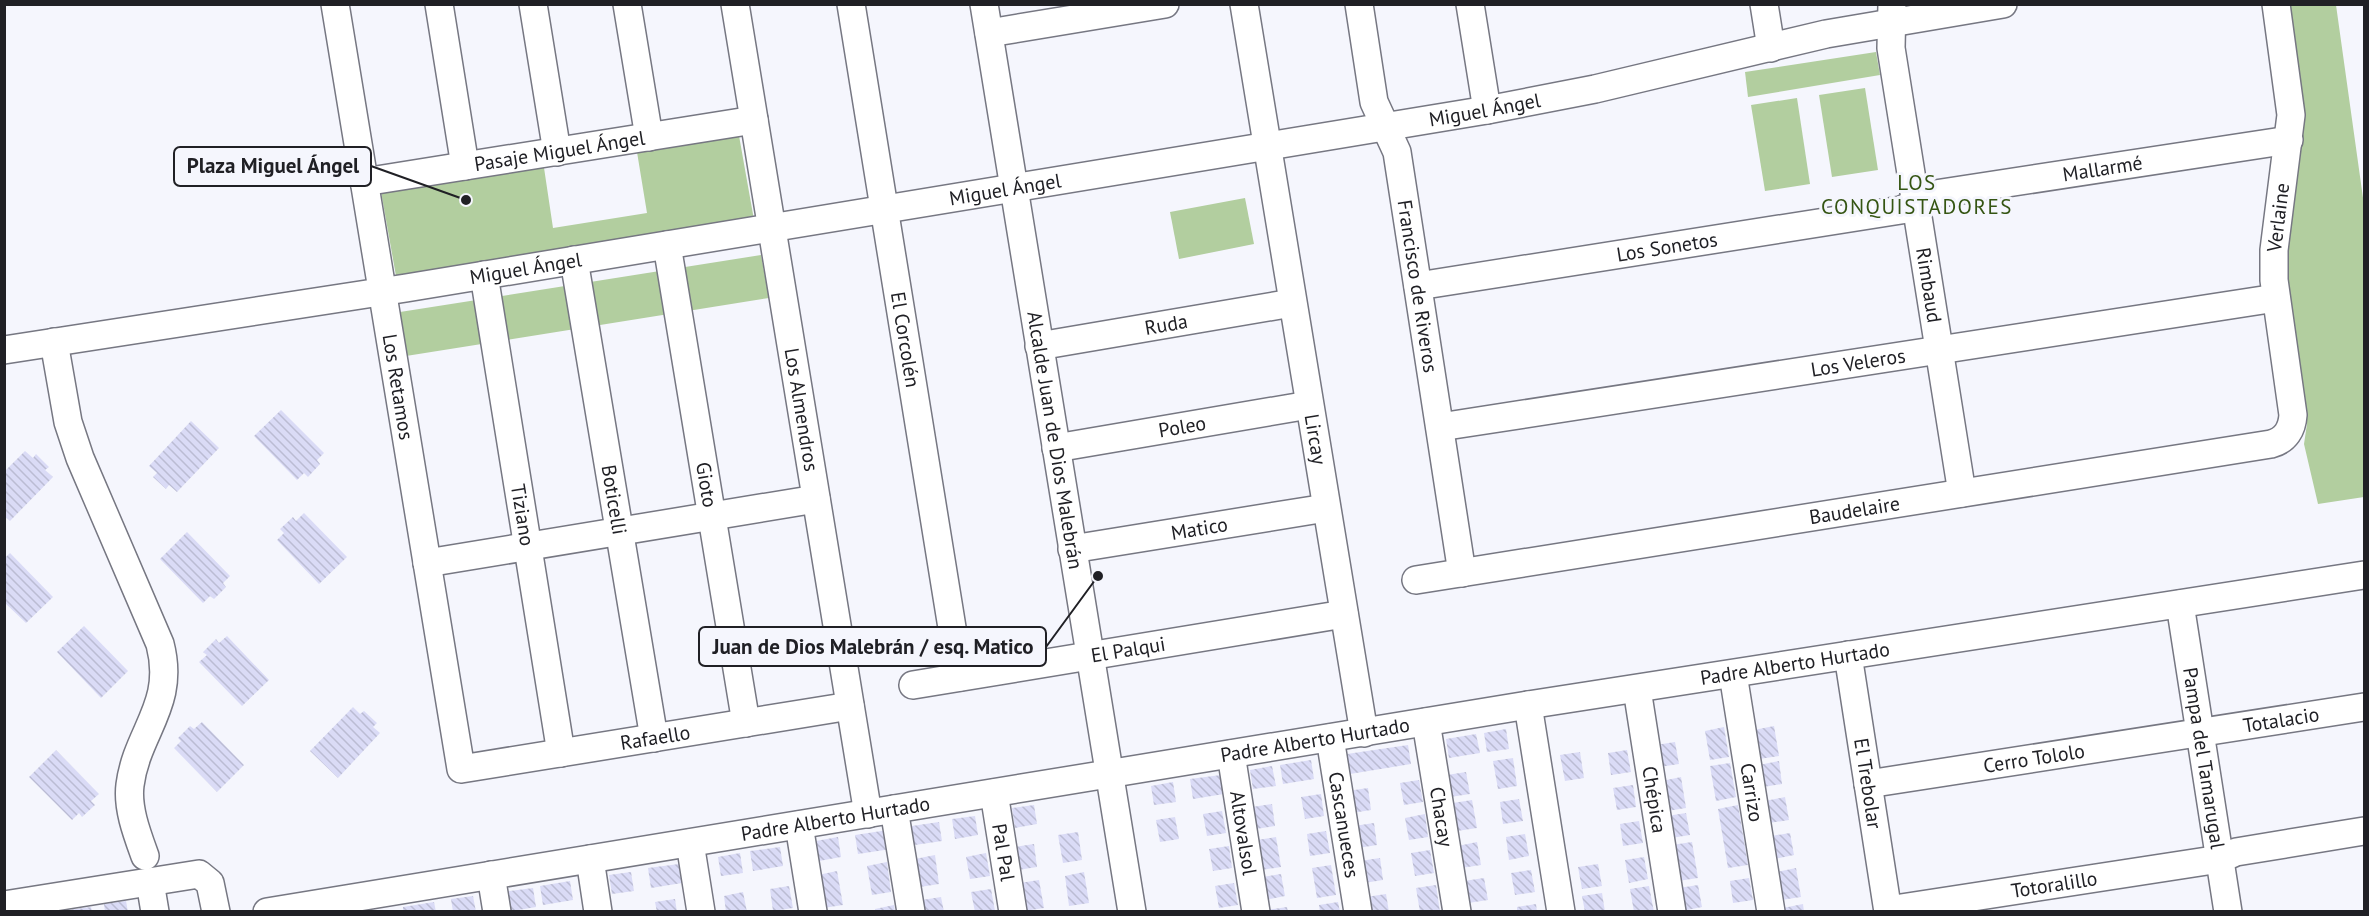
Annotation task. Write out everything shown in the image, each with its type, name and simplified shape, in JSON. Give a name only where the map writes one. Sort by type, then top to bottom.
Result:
[{"type":"street","name":"Los Retamos","points":[[335,4],[461,769]]},
{"type":"street","points":[[439,4],[465,166]]},
{"type":"street","points":[[533,4],[557,152]]},
{"type":"street","points":[[627,4],[649,137]]},
{"type":"street","name":"Los Almendros","points":[[735,4],[868,814]]},
{"type":"street","name":"El Corcolén","points":[[851,4],[960,677]]},
{"type":"street","name":"Alcalde Juan de Dios Malebrán","points":[[984,4],[1132,912]]},
{"type":"street","points":[[989,33],[1165,4]]},
{"type":"street","name":"Lircay","points":[[1244,4],[1364,733]]},
{"type":"street","name":"Francisco de Riveros","points":[[1359,4],[1374,102],[1397,152],[1462,573]]},
{"type":"street","points":[[1470,4],[1487,110]]},
{"type":"street","points":[[1764,4],[1771,48]]},
{"type":"street","name":"Miguel Ángel","points":[[4,350],[574,261],[1487,110],[1771,48],[1892,13],[2003,4]]},
{"type":"street","name":"Verlaine","points":[[2276,4],[2291,100],[2289,140],[2274,250],[2276,298],[2293,415],[2289,431]]},
{"type":"street","name":"Rimbaud","points":[[1892,13],[1892,48],[1962,493]]},
{"type":"street","name":"Pasaje Miguel Ángel","points":[[364,182],[754,120]]},
{"type":"street","name":"Mallarmé","points":[[1916,203],[1935,194],[2289,140]]},
{"type":"street","name":"Los Sonetos","points":[[1418,286],[1901,210],[1916,203]]},
{"type":"street","name":"Gioto","points":[[667,245],[746,723]]},
{"type":"street","name":"Boticelli","points":[[574,261],[654,738]]},
{"type":"street","name":"Tiziano","points":[[484,275],[561,753]]},
{"type":"street","name":"Los Veleros","points":[[1440,428],[2276,298]]},
{"type":"street","name":"Ruda","points":[[1039,346],[1292,303]]},
{"type":"street","points":[[54,342],[68,422],[80,458],[160,644],[165,663],[165,684],[155,717],[134,766],[130,786],[130,808],[148,869],[155,912]]},
{"type":"street","name":"Poleo","points":[[1056,448],[1309,405]]},
{"type":"street","name":"Baudelaire","points":[[1416,580],[2271,444],[2282,440],[2289,431]]},
{"type":"street","points":[[427,563],[816,499]]},
{"type":"street","name":"Matico","points":[[1072,549],[1326,508]]},
{"type":"street","name":"Padre Alberto Hurtado","points":[[267,912],[395,901],[491,875],[1528,705],[2364,575]]},
{"type":"street","name":"Pampa del Tamarugal","points":[[2180,604],[2228,912]]},
{"type":"street","name":"El Palqui","points":[[912,685],[1344,614]]},
{"type":"street","name":"El Trebolar","points":[[1848,656],[1888,911]]},
{"type":"street","name":"Carrizo","points":[[1733,674],[1771,912]]},
{"type":"street","name":"Chépica","points":[[1637,688],[1672,912]]},
{"type":"street","points":[[1528,705],[1561,912]]},
{"type":"street","name":"Rafaello","points":[[461,769],[850,706]]},
{"type":"street","name":"Totalacio","points":[[2200,732],[2364,706]]},
{"type":"street","name":"Chacay","points":[[1426,722],[1457,912]]},
{"type":"street","name":"Cerro Tololo","points":[[1868,784],[2200,732]]},
{"type":"street","name":"Cascanueces","points":[[1330,738],[1358,912]]},
{"type":"street","name":"Altovalsol","points":[[1231,754],[1256,912]]},
{"type":"street","name":"Pal Pal","points":[[994,793],[1013,912]]},
{"type":"street","points":[[894,809],[911,912]]},
{"type":"street","points":[[799,825],[813,912]]},
{"type":"street","name":"Totoralillo","points":[[1888,911],[2220,859],[2236,852],[2364,831]]},
{"type":"street","points":[[690,843],[701,912]]},
{"type":"street","points":[[590,859],[598,912]]},
{"type":"street","points":[[4,905],[148,869],[204,876],[210,883],[216,912]]},
{"type":"street","points":[[491,875],[497,912]]},
{"type":"green space","points":[[2286,5],[2336,5],[2364,205],[2364,497],[2318,504],[2304,444],[2307,424],[2286,293]]},
{"type":"green space","points":[[1876,52],[1880,75],[1748,97],[1745,72]]},
{"type":"green space","points":[[1865,88],[1878,170],[1832,177],[1819,95]]},
{"type":"green space","points":[[1797,98],[1810,184],[1765,191],[1751,105]]},
{"type":"green space","points":[[738,130],[754,220],[396,276],[380,186],[543,161],[553,228],[647,213],[636,146]]},
{"type":"green space","points":[[1245,198],[1254,244],[1179,259],[1170,212]]},
{"type":"green space","points":[[761,255],[769,298],[406,356],[400,312]]},
{"type":"building","points":[[281,410],[324,453],[317,460],[320,464],[308,477],[304,473],[297,480],[254,436]]},
{"type":"building","points":[[191,421],[219,448],[177,492],[169,485],[166,489],[153,477],[157,473],[149,466]]},
{"type":"building","points":[[25,451],[33,458],[36,454],[49,467],[45,470],[53,477],[10,521],[4,516],[4,472]]},
{"type":"building","points":[[304,513],[347,557],[319,584],[277,540],[284,533],[280,529],[293,517],[296,521]]},
{"type":"building","points":[[187,532],[230,576],[223,583],[226,587],[214,599],[210,596],[203,603],[160,559]]},
{"type":"building","points":[[10,553],[53,597],[26,623],[4,602],[4,559]]},
{"type":"building","points":[[84,626],[128,671],[101,698],[57,652]]},
{"type":"building","points":[[227,636],[269,680],[242,706],[199,662],[207,655],[203,652],[216,639],[219,643]]},
{"type":"building","points":[[353,707],[360,714],[364,711],[377,723],[373,727],[380,733],[338,778],[310,751]]},
{"type":"building","points":[[202,722],[244,765],[217,792],[174,748],[181,741],[178,738],[190,726],[194,729]]},
{"type":"building","points":[[1774,726],[1779,756],[1759,759],[1754,730]]},
{"type":"building","points":[[1724,727],[1729,757],[1710,760],[1705,731]]},
{"type":"building","points":[[1506,729],[1509,749],[1487,752],[1484,733]]},
{"type":"building","points":[[1476,734],[1480,753],[1449,758],[1446,739]]},
{"type":"building","points":[[1675,742],[1679,764],[1659,767],[1656,745]]},
{"type":"building","points":[[1408,745],[1411,764],[1350,774],[1347,754]]},
{"type":"building","points":[[56,750],[99,794],[91,801],[95,805],[82,817],[79,813],[72,820],[29,777]]},
{"type":"building","points":[[1627,750],[1631,772],[1611,775],[1608,753]]},
{"type":"building","points":[[1580,752],[1584,778],[1565,781],[1560,755]]},
{"type":"building","points":[[1513,758],[1517,786],[1498,789],[1493,761]]},
{"type":"building","points":[[1311,760],[1314,779],[1283,784],[1280,765]]},
{"type":"building","points":[[1779,761],[1782,784],[1763,787],[1759,765]]},
{"type":"building","points":[[1730,763],[1736,797],[1716,801],[1710,766]]},
{"type":"building","points":[[1272,766],[1276,786],[1253,789],[1250,770]]},
{"type":"building","points":[[1466,772],[1470,794],[1450,797],[1447,775]]},
{"type":"building","points":[[1221,775],[1224,794],[1193,799],[1190,779]]},
{"type":"building","points":[[1681,777],[1686,808],[1667,811],[1662,781]]},
{"type":"building","points":[[1419,780],[1423,802],[1404,805],[1400,783]]},
{"type":"building","points":[[1173,782],[1176,802],[1154,805],[1151,786]]},
{"type":"building","points":[[1633,785],[1636,807],[1617,810],[1613,788]]},
{"type":"building","points":[[1368,788],[1371,810],[1352,813],[1348,791]]},
{"type":"building","points":[[1321,794],[1324,816],[1305,819],[1301,797]]},
{"type":"building","points":[[1785,797],[1789,820],[1769,823],[1765,801]]},
{"type":"building","points":[[1519,799],[1523,821],[1503,824],[1500,802]]},
{"type":"building","points":[[1472,800],[1477,828],[1457,831],[1453,803]]},
{"type":"building","points":[[1272,804],[1275,826],[1256,829],[1252,807]]},
{"type":"building","points":[[1034,805],[1037,824],[1015,828],[1012,808]]},
{"type":"building","points":[[1738,805],[1748,865],[1728,868],[1718,809]]},
{"type":"building","points":[[1222,811],[1226,833],[1207,836],[1203,814]]},
{"type":"building","points":[[1686,813],[1690,835],[1671,838],[1667,816]]},
{"type":"building","points":[[1425,814],[1428,837],[1409,840],[1405,818]]},
{"type":"building","points":[[975,816],[978,835],[955,839],[952,819]]},
{"type":"building","points":[[1175,817],[1179,839],[1160,842],[1156,820]]},
{"type":"building","points":[[1639,821],[1643,843],[1623,846],[1620,824]]},
{"type":"building","points":[[939,822],[942,841],[908,846],[905,827]]},
{"type":"building","points":[[1374,823],[1377,845],[1358,848],[1354,826]]},
{"type":"building","points":[[888,830],[891,849],[858,854],[855,835]]},
{"type":"building","points":[[1326,831],[1330,853],[1310,856],[1307,834]]},
{"type":"building","points":[[1078,832],[1082,860],[1063,863],[1058,835]]},
{"type":"building","points":[[1790,833],[1794,855],[1774,859],[1771,836]]},
{"type":"building","points":[[1525,834],[1529,856],[1509,860],[1506,837]]},
{"type":"building","points":[[838,837],[841,857],[819,861],[816,841]]},
{"type":"building","points":[[1276,837],[1281,867],[1261,870],[1257,840]]},
{"type":"building","points":[[1477,842],[1481,865],[1461,868],[1458,846]]},
{"type":"building","points":[[1692,842],[1698,878],[1678,881],[1672,845]]},
{"type":"building","points":[[1034,844],[1037,867],[1018,870],[1014,847]]},
{"type":"building","points":[[1229,846],[1232,868],[1213,871],[1209,849]]},
{"type":"building","points":[[780,847],[783,866],[753,871],[750,851]]},
{"type":"building","points":[[1430,850],[1434,873],[1415,876],[1411,853]]},
{"type":"building","points":[[740,853],[743,873],[721,876],[718,857]]},
{"type":"building","points":[[986,853],[990,876],[970,879],[966,857]]},
{"type":"building","points":[[935,855],[939,884],[920,887],[915,859]]},
{"type":"building","points":[[1644,857],[1648,879],[1629,883],[1625,860]]},
{"type":"building","points":[[1380,858],[1383,880],[1364,883],[1360,861]]},
{"type":"building","points":[[887,862],[891,892],[872,895],[867,866]]},
{"type":"building","points":[[679,864],[682,883],[651,888],[648,868]]},
{"type":"building","points":[[1598,864],[1602,886],[1582,889],[1578,867]]},
{"type":"building","points":[[1331,865],[1336,895],[1317,898],[1312,868]]},
{"type":"building","points":[[1796,868],[1801,897],[1781,900],[1777,872]]},
{"type":"building","points":[[1531,870],[1535,892],[1515,895],[1511,873]]},
{"type":"building","points":[[837,871],[843,905],[823,908],[818,875]]},
{"type":"building","points":[[631,872],[634,891],[612,894],[609,875]]},
{"type":"building","points":[[1084,872],[1089,903],[1069,906],[1065,876]]},
{"type":"building","points":[[1281,874],[1285,896],[1265,900],[1262,877]]},
{"type":"building","points":[[1484,878],[1488,900],[1468,903],[1464,881]]},
{"type":"building","points":[[1749,878],[1753,900],[1733,903],[1730,881]]},
{"type":"building","points":[[1039,880],[1044,908],[1024,911],[1020,883]]},
{"type":"building","points":[[570,881],[573,900],[543,905],[540,886]]},
{"type":"building","points":[[1234,883],[1238,905],[1219,908],[1215,886]]},
{"type":"building","points":[[1436,885],[1440,912],[1420,912],[1416,888]]},
{"type":"building","points":[[1698,885],[1702,907],[1682,911],[1679,888]]},
{"type":"building","points":[[789,886],[793,908],[773,911],[770,889]]},
{"type":"building","points":[[1649,886],[1654,912],[1634,912],[1630,889]]},
{"type":"building","points":[[533,888],[536,907],[507,912],[501,892]]},
{"type":"building","points":[[991,889],[995,911],[975,912],[971,892]]},
{"type":"building","points":[[743,892],[747,912],[726,912],[724,896]]},
{"type":"building","points":[[1602,893],[1605,912],[1585,912],[1582,896]]},
{"type":"building","points":[[1386,894],[1389,912],[1369,912],[1366,897]]},
{"type":"building","points":[[473,896],[476,912],[453,912],[451,899]]},
{"type":"building","points":[[941,897],[944,912],[924,912],[922,900]]},
{"type":"building","points":[[675,899],[677,912],[657,912],[655,902]]},
{"type":"building","points":[[126,901],[128,912],[105,912],[104,904]]},
{"type":"building","points":[[434,902],[436,912],[403,912],[403,907]]},
{"type":"building","points":[[1338,902],[1340,912],[1320,912],[1319,905]]},
{"type":"building","points":[[1536,904],[1537,912],[1517,912],[1517,907]]},
{"type":"building","points":[[1803,904],[1804,912],[1784,912],[1783,908]]},
{"type":"building","points":[[894,905],[895,912],[875,912],[875,909]]},
{"type":"building","points":[[91,907],[92,912],[68,912],[68,910]]},
{"type":"building","points":[[1287,907],[1288,912],[1266,912],[1266,910]]},
{"type":"place","name":"Plaza Miguel Ángel","points":[[466,200]]},
{"type":"place","name":"Juan de Dios Malebrán / esq. Matico","points":[[1098,576]]},
{"type":"district","name":"LOS CONQUISTADORES","points":[[1917,195]]}]
